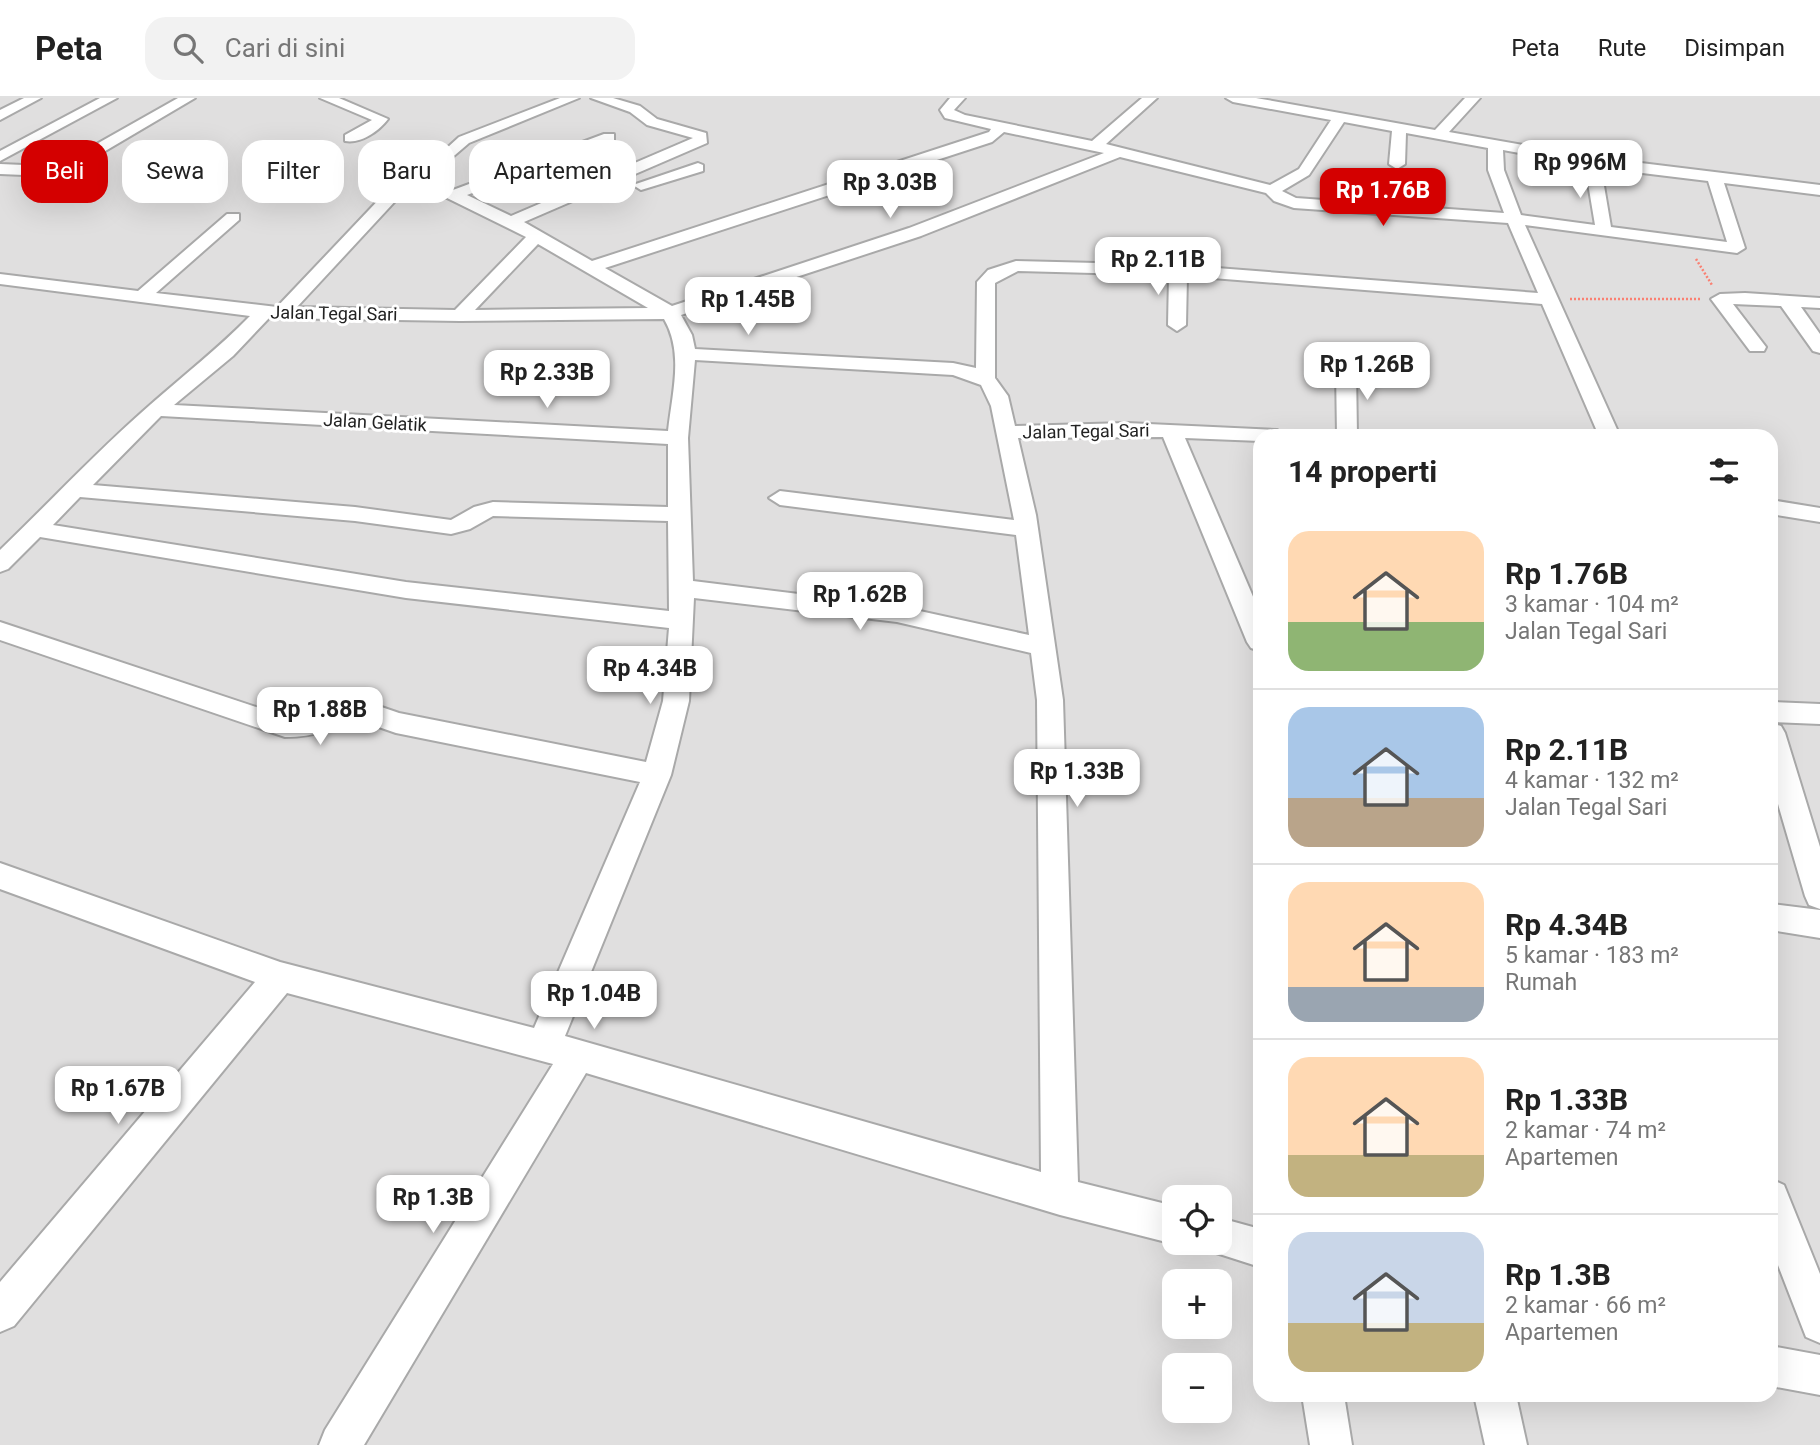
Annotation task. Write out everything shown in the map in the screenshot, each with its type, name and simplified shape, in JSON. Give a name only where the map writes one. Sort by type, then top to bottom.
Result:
[{"type":"street","points":[[0,116],[34,98]]},
{"type":"street","points":[[0,157],[110,98]]},
{"type":"street","points":[[0,169],[48,171],[68,167],[188,98]]},
{"type":"street","points":[[327,98],[381,119],[373,128],[350,138]]},
{"type":"street","points":[[455,146],[464,140],[572,98]]},
{"type":"street","points":[[511,222],[702,140],[701,136],[652,122],[635,109],[598,98]]},
{"type":"street","points":[[958,98],[947,110],[950,115],[1095,146],[1272,190],[1280,198],[1294,203],[1514,219],[1687,243],[1739,246],[1715,179]]},
{"type":"street","points":[[1095,146],[1150,98]]},
{"type":"street","points":[[1233,98],[1324,112],[1592,162],[1820,190]]},
{"type":"street","points":[[1324,112],[1342,98]]},
{"type":"street","points":[[1438,135],[1473,98]]},
{"type":"street","points":[[0,105],[18,106]]},
{"type":"street","points":[[1272,190],[1304,172],[1341,116]]},
{"type":"street","points":[[589,268],[988,139],[995,135],[999,127]]},
{"type":"street","points":[[1396,164],[1399,128]]},
{"type":"street","points":[[455,194],[609,137]]},
{"type":"street","points":[[1495,146],[1496,170],[1514,219],[1552,299],[1606,429]]},
{"type":"street","name":"Jalan Tegal Sari","points":[[0,279],[273,312],[460,316],[670,313],[915,232],[1119,152]]},
{"type":"street","points":[[1592,162],[1604,232]]},
{"type":"street","points":[[554,205],[611,194],[698,168]]},
{"type":"street","points":[[340,1445],[560,1051],[657,775],[676,701],[682,621],[678,438],[687,354],[683,335],[670,313],[511,222],[455,196]]},
{"type":"street","points":[[0,564],[156,410],[273,312],[384,203]]},
{"type":"street","points":[[140,298],[233,217]]},
{"type":"street","points":[[460,316],[536,236]]},
{"type":"street","points":[[687,354],[953,369],[986,377],[984,290],[988,278],[1033,264],[1178,270],[1552,299]]},
{"type":"street","points":[[1177,325],[1178,270]]},
{"type":"street","points":[[1720,299],[1737,297],[1820,303]]},
{"type":"street","points":[[1720,299],[1757,347]]},
{"type":"street","points":[[1787,302],[1820,347]]},
{"type":"street","points":[[1346,369],[1347,429]]},
{"type":"street","name":"Jalan Tegal Sari","points":[[986,377],[998,394],[1006,432],[1171,430],[1253,438]]},
{"type":"street","name":"Jalan Gelatik","points":[[156,410],[678,438]]},
{"type":"street","points":[[1171,430],[1253,625]]},
{"type":"street","points":[[1006,432],[1027,529],[1044,647],[1051,732],[1060,1196]]},
{"type":"street","points":[[74,490],[355,514],[442,527],[459,526],[477,512],[493,509],[680,514]]},
{"type":"street","points":[[780,498],[1027,529]]},
{"type":"street","points":[[1778,509],[1820,514]]},
{"type":"street","points":[[34,529],[406,590],[682,621]]},
{"type":"street","points":[[681,588],[898,614],[1044,647]]},
{"type":"street","points":[[0,631],[285,727],[306,727],[342,707],[355,708],[396,723],[657,775]]},
{"type":"street","points":[[1778,712],[1820,714]]},
{"type":"street","points":[[1778,756],[1820,896]]},
{"type":"street","points":[[0,876],[280,977],[560,1051],[1060,1196],[1162,1223]]},
{"type":"street","points":[[1778,918],[1820,924]]},
{"type":"street","points":[[0,1312],[280,977]]},
{"type":"street","points":[[1778,1216],[1820,1323]]},
{"type":"street","points":[[1232,1240],[1253,1246]]},
{"type":"street","points":[[1778,1367],[1820,1374]]},
{"type":"street","points":[[1324,1402],[1331,1445]]},
{"type":"street","points":[[1497,1402],[1506,1445]]},
{"type":"path","points":[[1687,243],[1720,299]]},
{"type":"path","points":[[1552,299],[1720,299]]},
{"type":"shaded area","points":[[0,98],[1820,98],[1820,1445],[0,1445]]}]
